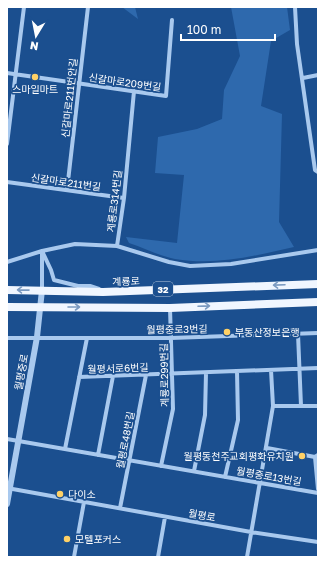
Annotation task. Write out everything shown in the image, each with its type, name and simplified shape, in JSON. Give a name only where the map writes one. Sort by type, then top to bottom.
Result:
[{"type":"main road","name":"계룡로","points":[[7,290],[104,292],[318,284]]},
{"type":"main road","name":"32","points":[[7,307],[170,308],[318,302]]},
{"type":"street","points":[[7,144],[24,7]]},
{"type":"street","name":"신갈마로211번안길","points":[[67,190],[78,83],[88,7]]},
{"type":"street","points":[[295,7],[298,44],[316,170],[318,172]]},
{"type":"street","name":"신갈마로209번길","points":[[7,73],[166,96],[172,20]]},
{"type":"street","points":[[303,78],[318,75]]},
{"type":"street","name":"계룡로314번길","points":[[7,262],[42,251],[75,244],[117,246],[124,198],[134,91]]},
{"type":"street","name":"신갈마로211번길","points":[[7,182],[124,198]]},
{"type":"street","points":[[117,246],[169,262],[190,266],[231,264],[318,250]]},
{"type":"street","points":[[42,251],[42,290]]},
{"type":"street","points":[[42,251],[54,280],[78,286],[90,286],[104,292]]},
{"type":"street","name":"월평중로","points":[[7,504],[8,488],[37,337],[42,290]]},
{"type":"street","name":"계룡로299번길","points":[[161,466],[173,409],[170,308]]},
{"type":"street","name":"월평중로3번길","points":[[7,338],[171,338],[318,333]]},
{"type":"street","points":[[298,334],[300,406]]},
{"type":"street","points":[[65,449],[87,338]]},
{"type":"street","name":"월평서로6번길","points":[[79,377],[318,368]]},
{"type":"street","points":[[247,557],[267,448],[273,406],[271,370]]},
{"type":"street","points":[[225,477],[238,420],[237,371]]},
{"type":"street","points":[[194,471],[205,415],[206,373]]},
{"type":"street","name":"월평로48번길","points":[[120,508],[146,375]]},
{"type":"street","points":[[98,455],[113,376]]},
{"type":"street","points":[[273,406],[318,406]]},
{"type":"street","name":"월평중로13번길","points":[[7,439],[318,493]]},
{"type":"street","points":[[267,448],[316,456],[318,489]]},
{"type":"street","name":"월평로","points":[[8,488],[251,532],[318,542]]},
{"type":"street","points":[[74,557],[84,502]]},
{"type":"street","points":[[158,557],[165,517]]},
{"type":"shaded area","points":[[122,7],[135,7],[138,19]]},
{"type":"shaded area","points":[[231,7],[287,7],[290,30],[271,41],[261,106],[282,114],[279,222],[294,247],[250,257],[220,261],[190,261],[169,258],[129,243],[126,237],[177,243],[184,175],[155,173],[158,137],[197,129],[222,119],[224,90],[240,56]]},
{"type":"place","name":"스마일마트","points":[[35,77]]},
{"type":"place","name":"부동산정보은행","points":[[227,332]]},
{"type":"place","name":"월평동천주교회평화유치원","points":[[302,456]]},
{"type":"place","name":"다이소","points":[[60,494]]},
{"type":"place","name":"모텔포커스","points":[[67,539]]}]
